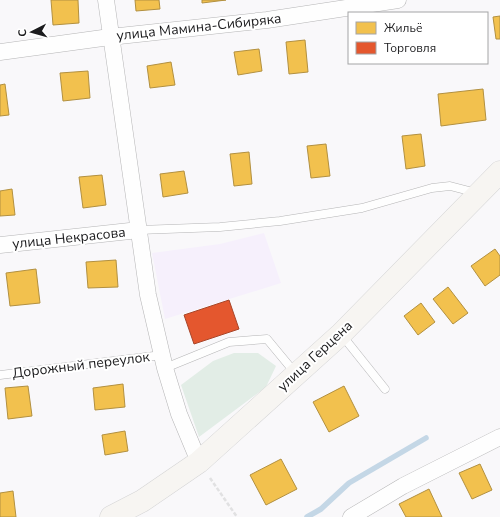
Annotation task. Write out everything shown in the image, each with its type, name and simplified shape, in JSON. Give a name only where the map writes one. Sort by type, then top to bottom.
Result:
[{"type":"main road","name":"улица Герцена","points":[[111,517],[142,501],[198,462],[341,334],[500,172]]},
{"type":"street","points":[[106,0],[110,37],[148,295],[163,362],[179,414],[198,462]]},
{"type":"street","name":"улица Мамина-Сибиряка","points":[[0,52],[110,37],[267,20],[398,0]]},
{"type":"street","name":"улица Некрасова","points":[[0,245],[139,230]]},
{"type":"street","points":[[351,517],[403,486],[500,437]]},
{"type":"lane","points":[[139,230],[280,221],[362,208],[438,187],[450,186],[478,193]]},
{"type":"lane","points":[[341,334],[385,389]]},
{"type":"lane","name":"Дорожный переулок","points":[[0,375],[163,362],[229,342],[267,339],[296,374]]},
{"type":"path","points":[[198,462],[238,517]]},
{"type":"shaded area","points":[[264,233],[281,283],[165,319],[152,253],[220,244]]},
{"type":"shaded area","points":[[234,353],[258,353],[276,366],[266,387],[199,437],[181,385],[213,361]]},
{"type":"building: Жильё","points":[[51,0],[78,0],[79,23],[53,25]]},
{"type":"building: Жильё","points":[[135,0],[159,0],[160,9],[136,11]]},
{"type":"building: Жильё","points":[[202,0],[226,0],[202,3]]},
{"type":"building: Жильё","points":[[500,16],[500,39],[496,39],[493,17]]},
{"type":"building: Жильё","points":[[305,40],[308,72],[289,74],[286,42]]},
{"type":"building: Жильё","points":[[259,49],[262,71],[238,75],[234,52]]},
{"type":"building: Жильё","points":[[171,62],[175,85],[150,88],[147,66]]},
{"type":"building: Жильё","points":[[88,71],[90,98],[63,101],[60,73]]},
{"type":"building: Жильё","points":[[5,84],[9,115],[0,116],[0,85]]},
{"type":"building: Жильё","points":[[483,89],[486,120],[441,126],[438,94]]},
{"type":"building: Жильё","points":[[421,134],[425,166],[406,169],[402,136]]},
{"type":"building: Жильё","points":[[326,144],[330,176],[311,178],[307,146]]},
{"type":"building: Жильё","points":[[249,152],[252,184],[234,186],[230,154]]},
{"type":"building: Жильё","points":[[184,171],[188,193],[163,197],[160,174]]},
{"type":"building: Жильё","points":[[102,175],[106,205],[83,208],[79,177]]},
{"type":"building: Жильё","points":[[12,189],[15,215],[0,216],[0,191]]},
{"type":"building: Жильё","points":[[495,249],[500,256],[500,275],[485,286],[471,266]]},
{"type":"building: Жильё","points":[[116,260],[118,287],[88,288],[86,262]]},
{"type":"building: Жильё","points":[[36,269],[40,303],[10,306],[6,273]]},
{"type":"building: Жильё","points":[[448,287],[468,313],[453,324],[433,299]]},
{"type":"building: Жильё","points":[[421,303],[435,322],[418,335],[404,316]]},
{"type":"building: Жильё","points":[[123,384],[125,407],[95,410],[93,388]]},
{"type":"building: Жильё","points":[[28,386],[32,416],[8,419],[5,388]]},
{"type":"building: Жильё","points":[[344,386],[359,416],[329,432],[313,402]]},
{"type":"building: Жильё","points":[[125,431],[128,451],[105,455],[102,435]]},
{"type":"building: Жильё","points":[[281,459],[297,489],[266,505],[250,475]]},
{"type":"building: Жильё","points":[[480,464],[492,490],[472,499],[459,473]]},
{"type":"building: Жильё","points":[[429,489],[442,517],[406,517],[399,504]]},
{"type":"building: Жильё","points":[[13,491],[16,517],[0,517],[0,493]]},
{"type":"building: Торговля","points":[[229,300],[239,329],[194,344],[184,315]]},
{"type":"waterway","points":[[307,517],[321,509],[349,483],[426,438]]}]
